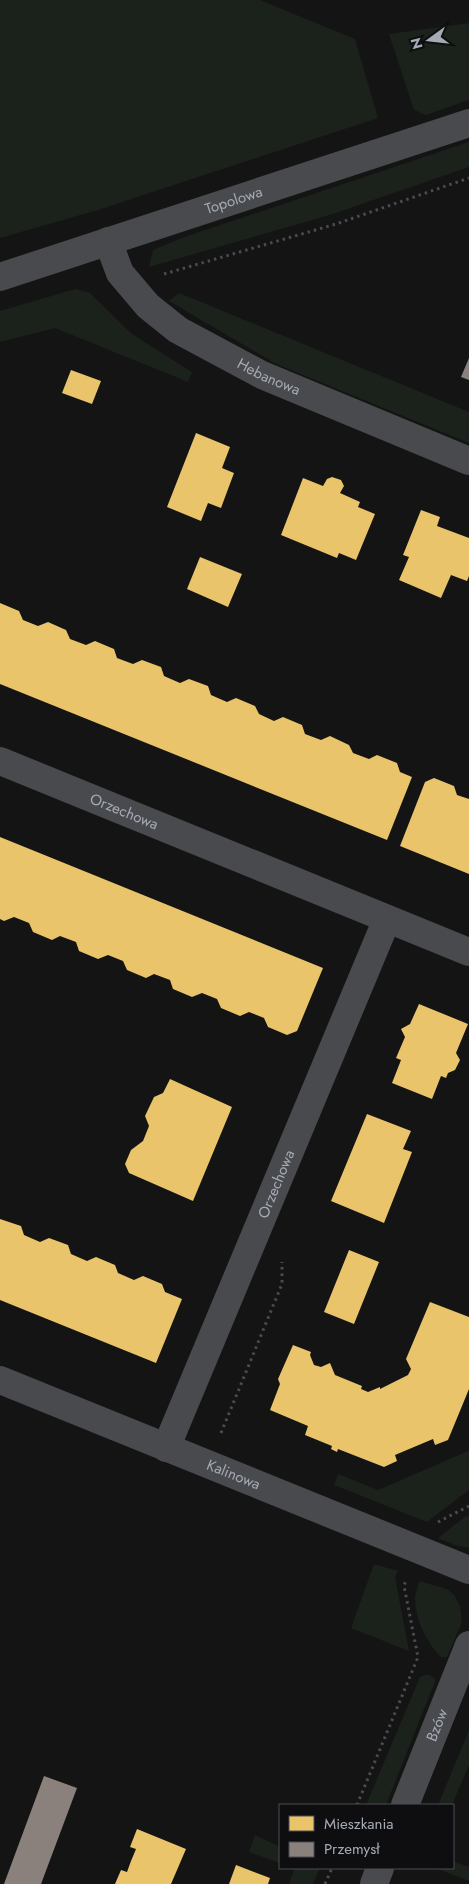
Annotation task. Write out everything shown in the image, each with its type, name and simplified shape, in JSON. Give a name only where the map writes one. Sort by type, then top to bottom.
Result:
[{"type":"street","name":"Topolowa","points":[[0,277],[469,123]]},
{"type":"street","name":"Hebanowa","points":[[108,241],[120,273],[148,306],[178,330],[262,375],[469,461]]},
{"type":"street","name":"Orzechowa","points":[[0,761],[469,952]]},
{"type":"street","name":"Orzechowa","points":[[166,1448],[387,919]]},
{"type":"street","name":"Kalinowa","points":[[0,1380],[469,1570]]},
{"type":"street","name":"Bzów","points":[[405,1804],[469,1644]]},
{"type":"street","points":[[374,1884],[380,1869]]},
{"type":"path","points":[[130,284],[336,224],[469,178]]},
{"type":"path","points":[[225,1439],[220,1432],[282,1284],[282,1255]]},
{"type":"path","points":[[357,1804],[418,1657],[404,1586]]},
{"type":"path","points":[[325,1884],[332,1869]]},
{"type":"shaded area","points":[[0,0],[260,0],[355,39],[378,118],[98,210],[0,238]]},
{"type":"shaded area","points":[[469,23],[469,100],[426,115],[414,110],[389,34]]},
{"type":"shaded area","points":[[469,142],[469,167],[333,214],[149,267],[153,250],[187,236]]},
{"type":"shaded area","points":[[75,289],[90,293],[132,334],[192,372],[188,382],[55,328],[0,342],[0,311]]},
{"type":"shaded area","points":[[179,293],[469,412],[469,443],[276,364],[169,301]]},
{"type":"shaded area","points":[[469,1448],[469,1490],[427,1522],[334,1485],[338,1474],[378,1490],[468,1451]]},
{"type":"shaded area","points":[[466,1516],[469,1516],[469,1548],[438,1538]]},
{"type":"shaded area","points":[[374,1564],[398,1571],[395,1577],[409,1651],[351,1628]]},
{"type":"shaded area","points":[[419,1581],[447,1589],[454,1595],[460,1606],[462,1622],[447,1657],[441,1657],[436,1651],[420,1624],[415,1600]]},
{"type":"shaded area","points":[[427,1674],[436,1679],[386,1804],[366,1804],[420,1677]]},
{"type":"shaded area","points":[[469,1730],[469,1765],[452,1804],[438,1804]]},
{"type":"shaded area","points":[[255,1835],[279,1847],[279,1863],[249,1852]]},
{"type":"shaded area","points":[[454,1861],[469,1867],[469,1881],[438,1869],[454,1869]]},
{"type":"shaded area","points":[[295,1869],[320,1869],[313,1884],[289,1884]]},
{"type":"building: Mieszkania","points":[[71,370],[101,381],[92,404],[62,393]]},
{"type":"building: Mieszkania","points":[[196,433],[230,447],[222,468],[234,473],[221,508],[208,503],[201,521],[167,507]]},
{"type":"building: Mieszkania","points":[[332,477],[341,480],[344,486],[340,493],[360,502],[358,507],[375,514],[356,560],[339,553],[337,558],[281,535],[303,478],[323,486],[327,479]]},
{"type":"building: Mieszkania","points":[[421,510],[440,517],[437,526],[469,538],[469,576],[467,581],[451,575],[441,598],[399,580],[409,557],[403,555]]},
{"type":"building: Mieszkania","points":[[200,557],[242,574],[228,607],[187,589]]},
{"type":"building: Mieszkania","points":[[0,603],[19,611],[23,620],[38,626],[48,622],[66,630],[70,639],[86,645],[95,641],[114,649],[117,658],[133,664],[142,660],[161,667],[164,676],[180,683],[189,679],[208,686],[211,695],[227,702],[236,698],[255,706],[259,714],[274,721],[283,717],[302,725],[305,734],[321,740],[330,736],[349,745],[353,753],[369,759],[377,755],[397,763],[400,772],[412,777],[387,840],[0,684]]},
{"type":"building: Mieszkania","points":[[434,778],[454,786],[457,795],[469,799],[469,874],[400,846],[425,782]]},
{"type":"building: Mieszkania","points":[[0,837],[323,968],[297,1031],[287,1035],[268,1027],[264,1018],[249,1012],[240,1016],[221,1008],[217,999],[202,993],[192,997],[173,989],[170,980],[154,974],[146,978],[127,970],[123,961],[108,955],[98,959],[79,951],[76,942],[60,936],[52,940],[33,932],[29,923],[14,917],[4,921],[0,919]]},
{"type":"building: Mieszkania","points":[[419,1004],[468,1024],[456,1053],[460,1060],[455,1070],[448,1073],[446,1078],[441,1076],[432,1099],[392,1083],[401,1060],[396,1058],[405,1037],[401,1029],[410,1024]]},
{"type":"building: Mieszkania","points":[[170,1079],[232,1107],[193,1201],[129,1173],[125,1164],[131,1150],[143,1141],[149,1126],[145,1116],[154,1097],[163,1093]]},
{"type":"building: Mieszkania","points":[[367,1114],[411,1131],[403,1149],[412,1152],[384,1223],[331,1201]]},
{"type":"building: Mieszkania","points":[[0,1219],[21,1226],[24,1235],[40,1242],[49,1238],[68,1245],[71,1254],[87,1261],[96,1257],[115,1265],[118,1273],[134,1280],[143,1276],[162,1284],[165,1292],[182,1299],[156,1363],[0,1300]]},
{"type":"building: Mieszkania","points":[[349,1250],[379,1262],[354,1324],[324,1312]]},
{"type":"building: Mieszkania","points":[[430,1302],[469,1317],[469,1389],[448,1440],[435,1445],[433,1439],[395,1455],[397,1461],[384,1467],[338,1449],[337,1452],[331,1449],[332,1446],[305,1435],[308,1426],[270,1410],[280,1384],[278,1379],[293,1345],[311,1352],[310,1355],[314,1365],[321,1367],[330,1363],[335,1375],[362,1386],[361,1389],[368,1392],[380,1387],[380,1389],[408,1375],[411,1369],[406,1359]]},
{"type":"building: Mieszkania","points":[[137,1829],[186,1849],[171,1884],[115,1884],[121,1870],[127,1872],[136,1849],[130,1847]]},
{"type":"building: Mieszkania","points":[[236,1865],[270,1878],[268,1884],[229,1884]]},
{"type":"building: Przemysł","points":[[469,358],[469,380],[461,377]]},
{"type":"building: Przemysł","points":[[44,1776],[77,1788],[41,1884],[4,1884]]}]
